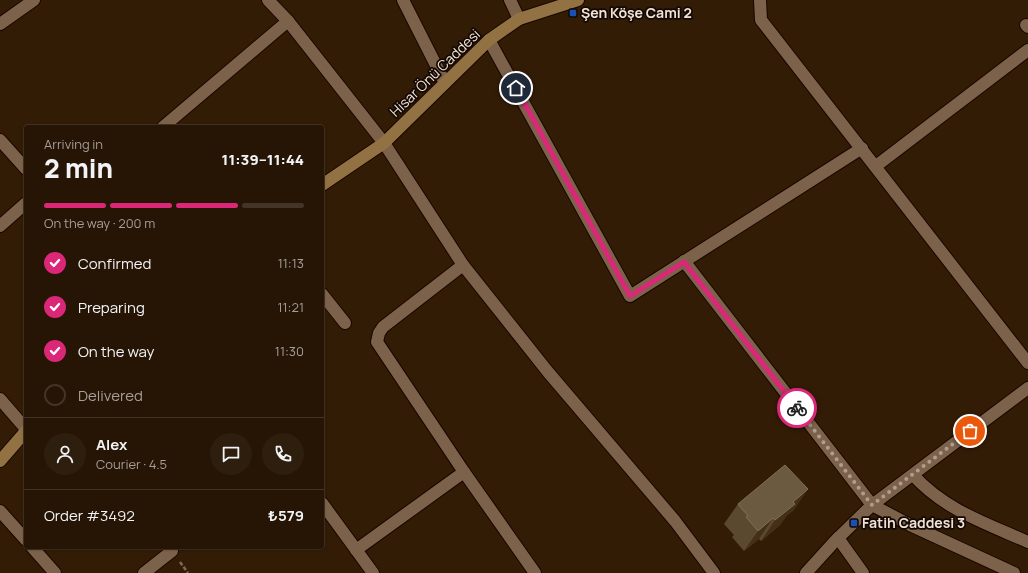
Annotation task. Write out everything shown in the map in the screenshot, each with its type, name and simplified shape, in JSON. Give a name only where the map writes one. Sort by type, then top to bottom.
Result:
[{"type":"main road","name":"Hisar Önü Caddesi","points":[[324,184],[384,144],[489,40],[519,19],[578,0]]},
{"type":"main road","points":[[0,461],[24,432]]},
{"type":"street","points":[[0,24],[34,0]]},
{"type":"street","points":[[402,0],[445,83]]},
{"type":"street","points":[[510,0],[519,19]]},
{"type":"street","points":[[760,0],[761,20],[1028,363]]},
{"type":"street","points":[[273,1],[384,144],[463,266],[548,372],[675,521],[714,573]]},
{"type":"street","points":[[166,125],[288,21]]},
{"type":"street","points":[[489,40],[630,296],[862,148]]},
{"type":"street","points":[[876,166],[1028,50]]},
{"type":"street","points":[[0,140],[24,166]]},
{"type":"street","points":[[0,226],[24,205]]},
{"type":"street","points":[[684,262],[872,505],[910,525],[1014,573]]},
{"type":"street","points":[[463,266],[383,327],[377,337],[377,342],[464,472],[535,573]]},
{"type":"street","points":[[324,297],[345,323]]},
{"type":"street","points":[[806,573],[838,538],[872,505],[1028,388]]},
{"type":"street","points":[[0,399],[24,428]]},
{"type":"street","points":[[356,550],[464,472]]},
{"type":"street","points":[[913,475],[946,504],[1028,542]]},
{"type":"street","points":[[324,506],[373,573]]},
{"type":"street","points":[[0,511],[24,538]]},
{"type":"street","points":[[838,538],[863,573]]},
{"type":"street","points":[[34,549],[55,573]]},
{"type":"street","points":[[144,573],[172,551]]},
{"type":"building","points":[[785,465],[808,489],[793,502],[795,504],[775,520],[773,518],[758,531],[746,517],[748,516],[738,504]]},
{"type":"way so far","points":[[797,408],[872,505],[970,431]]},
{"type":"place","name":"Şen Köşe Cami 2","points":[[573,13]]},
{"type":"place","name":"Fatih Caddesi 3","points":[[854,523]]},
{"type":"route","points":[[516,88],[630,296],[684,262],[797,408]]}]
